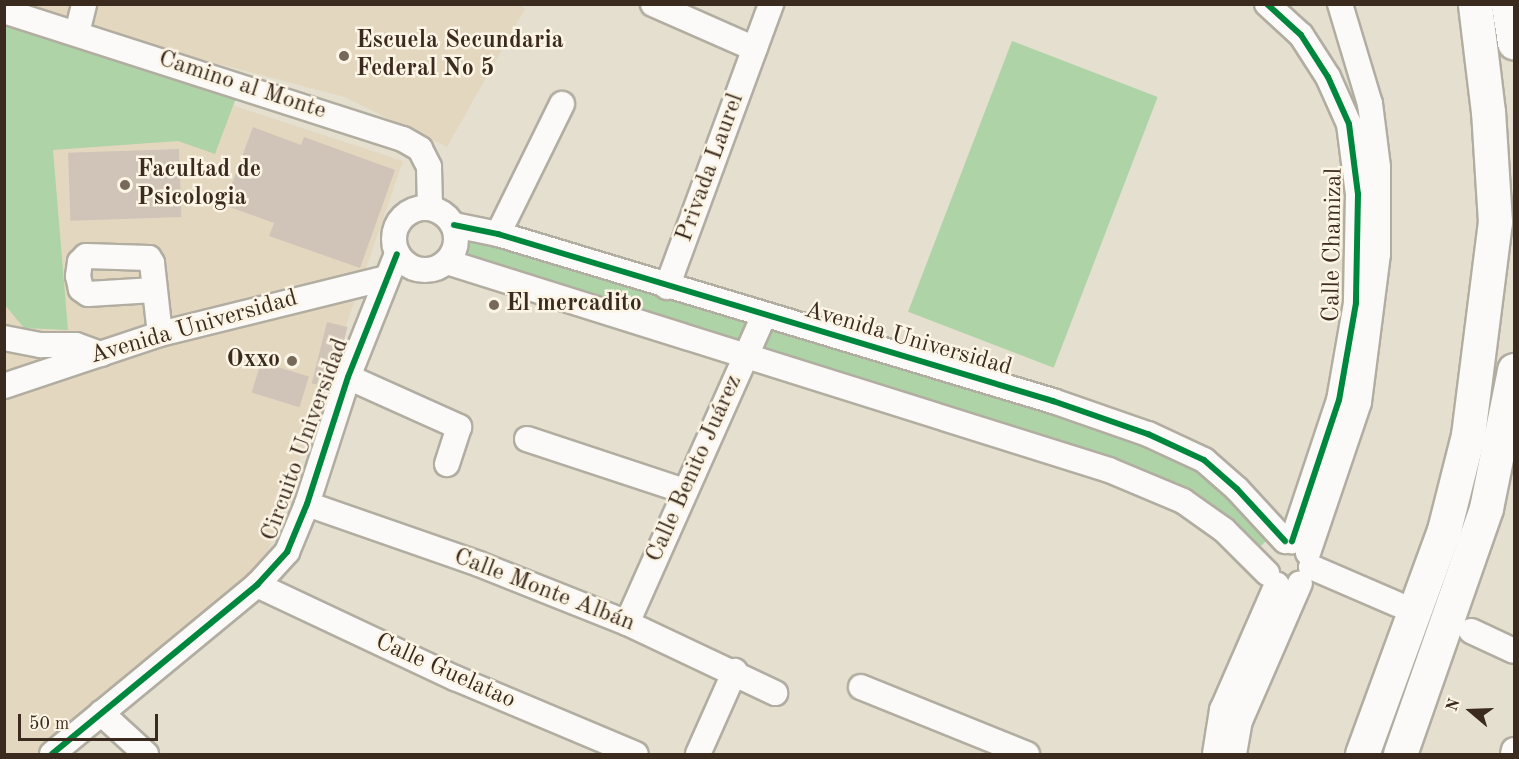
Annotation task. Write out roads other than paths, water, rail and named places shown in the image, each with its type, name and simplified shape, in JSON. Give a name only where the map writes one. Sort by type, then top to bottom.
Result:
[{"type":"highway","points":[[1362,754],[1444,530],[1468,435],[1494,222],[1488,112],[1475,4]]},
{"type":"highway","points":[[1508,4],[1515,43]]},
{"type":"highway","points":[[1400,754],[1486,508],[1515,370]]},
{"type":"street","points":[[77,33],[84,4]]},
{"type":"street","points":[[653,4],[755,49]]},
{"type":"street","name":"Privada Laurel","points":[[667,287],[771,4]]},
{"type":"street","name":"Calle Chamizal","points":[[1234,754],[1240,721],[1291,563],[1339,400],[1356,303],[1358,194],[1350,124],[1328,77],[1301,34],[1268,4]]},
{"type":"street","name":"Calle Chamizal","points":[[1215,754],[1222,710],[1291,563],[1359,402],[1378,254],[1378,167],[1370,104],[1340,4]]},
{"type":"street","name":"Camino al Monte","points":[[4,11],[403,139],[420,149],[429,167],[430,207]]},
{"type":"street","points":[[498,234],[562,104]]},
{"type":"street","points":[[430,207],[448,216],[454,225],[456,245],[447,262],[434,269],[420,270],[407,265],[397,254],[394,235],[403,217],[411,211],[430,207]]},
{"type":"street","name":"Avenida Universidad","points":[[454,225],[498,234],[667,287],[1053,401],[1148,435],[1204,460],[1237,489],[1291,563]]},
{"type":"street","name":"Circuito Universidad","points":[[52,754],[257,585],[287,552],[307,504],[348,377],[397,254]]},
{"type":"street","points":[[447,262],[745,358],[1109,470],[1183,501],[1224,530],[1291,563],[1397,604]]},
{"type":"street","name":"Avenida Universidad","points":[[4,386],[160,334],[386,278]]},
{"type":"street","points":[[154,290],[160,334]]},
{"type":"street","name":"Calle Benito Juárez","points":[[627,623],[764,316]]},
{"type":"street","points":[[4,338],[41,345],[76,345],[101,354]]},
{"type":"street","points":[[348,377],[459,427],[447,464]]},
{"type":"street","points":[[527,439],[684,491]]},
{"type":"street","name":"Calle Monte Albán","points":[[307,504],[479,564],[627,623],[735,671],[775,693]]},
{"type":"street","name":"Calle Guelatao","points":[[257,585],[455,678],[636,754]]},
{"type":"street","points":[[1470,631],[1515,651]]},
{"type":"street","points":[[698,754],[735,671]]},
{"type":"street","points":[[861,687],[1027,754]]},
{"type":"street","points":[[1416,754],[1420,700]]},
{"type":"street","points":[[101,713],[146,754]]},
{"type":"street","points":[[1513,754],[1515,750]]},
{"type":"place","name":"Escuela Secundaria Federal No 5","points":[[344,56]]},
{"type":"place","name":"Facultad de Psicologia","points":[[125,185]]},
{"type":"place","name":"El mercadito","points":[[494,305]]},
{"type":"place","name":"Oxxo","points":[[292,361]]}]
